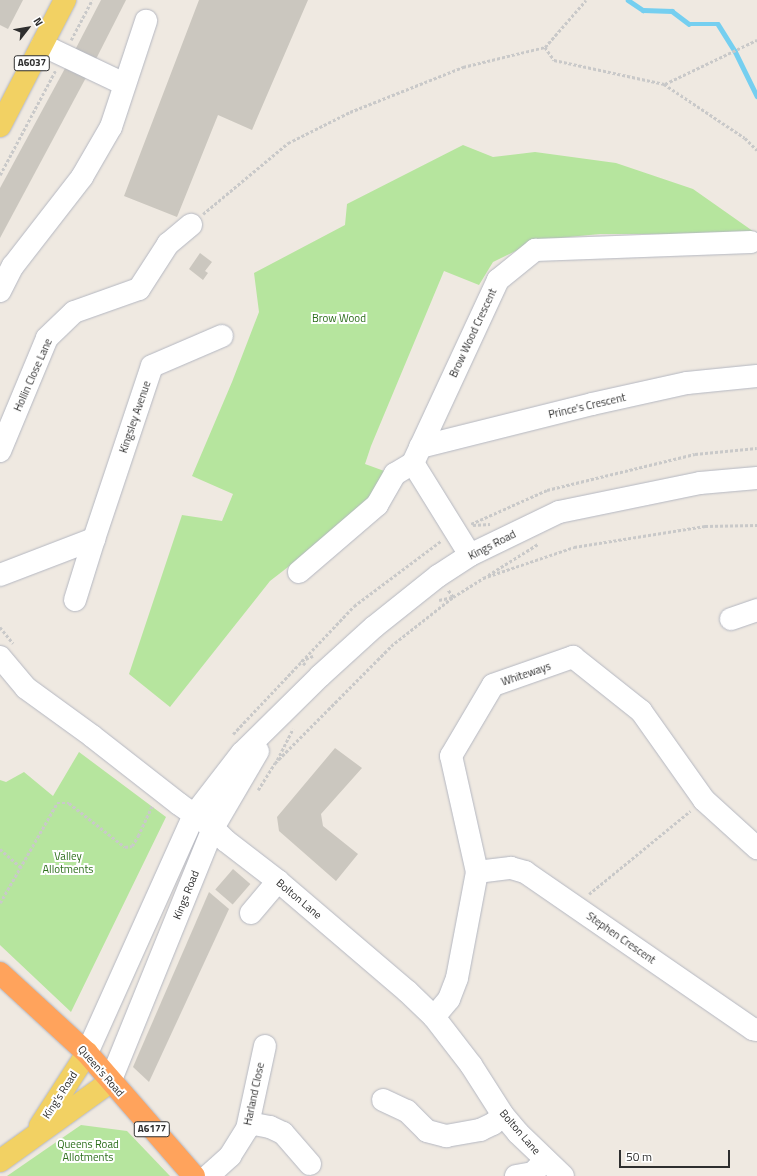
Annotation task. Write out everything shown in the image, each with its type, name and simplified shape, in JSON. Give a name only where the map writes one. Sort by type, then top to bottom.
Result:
[{"type":"highway","name":"Queen's Road","points":[[0,973],[87,1053],[110,1082],[194,1176]]},
{"type":"main road","name":"A6037","points":[[0,126],[65,0]]},
{"type":"main road","name":"King's Road","points":[[34,1136],[87,1053]]},
{"type":"main road","name":"King's Road","points":[[0,1162],[110,1082]]},
{"type":"street","points":[[0,291],[6,262],[82,177],[111,127],[146,21]]},
{"type":"street","points":[[42,46],[124,84]]},
{"type":"street","name":"Hollin Close Lane","points":[[0,451],[47,338],[74,312],[139,289],[168,244],[191,225]]},
{"type":"street","name":"Brow Wood Crescent","points":[[417,455],[498,280],[535,250],[751,242]]},
{"type":"street","name":"Kingsley Avenue","points":[[75,600],[152,366],[222,336]]},
{"type":"street","name":"Prince's Crescent","points":[[299,572],[377,505],[395,474],[417,455],[592,404],[687,383],[757,376]]},
{"type":"street","points":[[417,455],[470,555]]},
{"type":"street","name":"Kings Road","points":[[87,1053],[194,815],[242,753],[320,676],[374,627],[438,576],[470,555],[559,512],[700,483],[757,478]]},
{"type":"street","points":[[0,575],[94,539]]},
{"type":"street","points":[[731,619],[757,610]]},
{"type":"street","name":"Bolton Lane","points":[[0,657],[26,688],[213,828],[226,842],[278,881],[407,991],[434,1017],[471,1065],[503,1115],[545,1160],[563,1176]]},
{"type":"street","name":"Whiteways","points":[[434,1017],[449,999],[457,978],[477,872],[451,756],[493,685],[573,657],[641,711],[704,800],[757,848]]},
{"type":"street","name":"Kings Road","points":[[110,1082],[213,828],[279,718]]},
{"type":"street","name":"Stephen Crescent","points":[[477,872],[511,868],[525,872],[757,1030]]},
{"type":"street","points":[[251,913],[278,881]]},
{"type":"street","name":"Harland Close","points":[[208,1176],[230,1156],[247,1129],[264,1046]]},
{"type":"street","points":[[383,1100],[407,1111],[427,1131],[446,1136],[480,1130],[493,1124],[503,1115]]},
{"type":"street","points":[[248,1123],[270,1127],[283,1133],[310,1164]]},
{"type":"street","points":[[516,1176],[533,1173],[545,1160]]},
{"type":"path","points":[[0,175],[64,56],[92,0]]},
{"type":"path","points":[[191,225],[288,143],[350,112],[463,67],[545,47],[586,0]]},
{"type":"path","points":[[664,84],[757,40]]},
{"type":"path","points":[[545,47],[554,60],[664,84],[745,138],[757,150]]},
{"type":"path","points":[[484,518],[547,490],[694,454],[757,448]]},
{"type":"path","points":[[484,578],[574,547],[706,526],[757,525]]},
{"type":"path","points":[[255,796],[275,763],[391,646],[453,597],[542,541]]},
{"type":"path","points":[[232,736],[354,606],[431,548]]},
{"type":"path","points":[[0,903],[57,803],[69,803],[125,847],[132,846],[160,789]]},
{"type":"path","points":[[574,905],[704,800]]},
{"type":"path","points":[[0,849],[21,867]]},
{"type":"green space","name":"Brow Wood","points":[[463,145],[493,157],[535,152],[616,163],[693,189],[757,234],[600,234],[538,240],[493,262],[479,285],[444,271],[371,446],[365,464],[387,472],[364,508],[270,581],[170,707],[129,674],[182,515],[222,521],[233,494],[192,476],[232,382],[259,312],[254,273],[345,225],[347,204]]},
{"type":"green space","name":"Valley Allotments","points":[[79,752],[166,817],[71,1012],[0,945],[0,780],[6,782],[24,772],[53,796]]},
{"type":"green space","name":"Queens Road Allotments","points":[[81,1125],[127,1131],[170,1176],[7,1176]]},
{"type":"building","points":[[0,0],[23,0],[8,29],[0,25]]},
{"type":"building","points":[[101,0],[126,0],[95,61],[75,50]]},
{"type":"building","points":[[199,0],[308,0],[252,130],[218,115],[177,217],[124,196]]},
{"type":"building","points":[[69,61],[89,72],[0,238],[0,188]]},
{"type":"building","points":[[200,253],[212,262],[205,271],[208,273],[203,280],[189,269]]},
{"type":"building","points":[[335,748],[362,768],[321,814],[323,826],[358,854],[336,881],[279,831],[277,817]]},
{"type":"building","points":[[233,869],[250,884],[233,904],[215,889]]},
{"type":"building","points":[[209,892],[229,909],[149,1082],[133,1067]]},
{"type":"waterway","points":[[628,0],[643,10],[672,11],[689,24],[718,24],[735,51],[757,96]]}]
